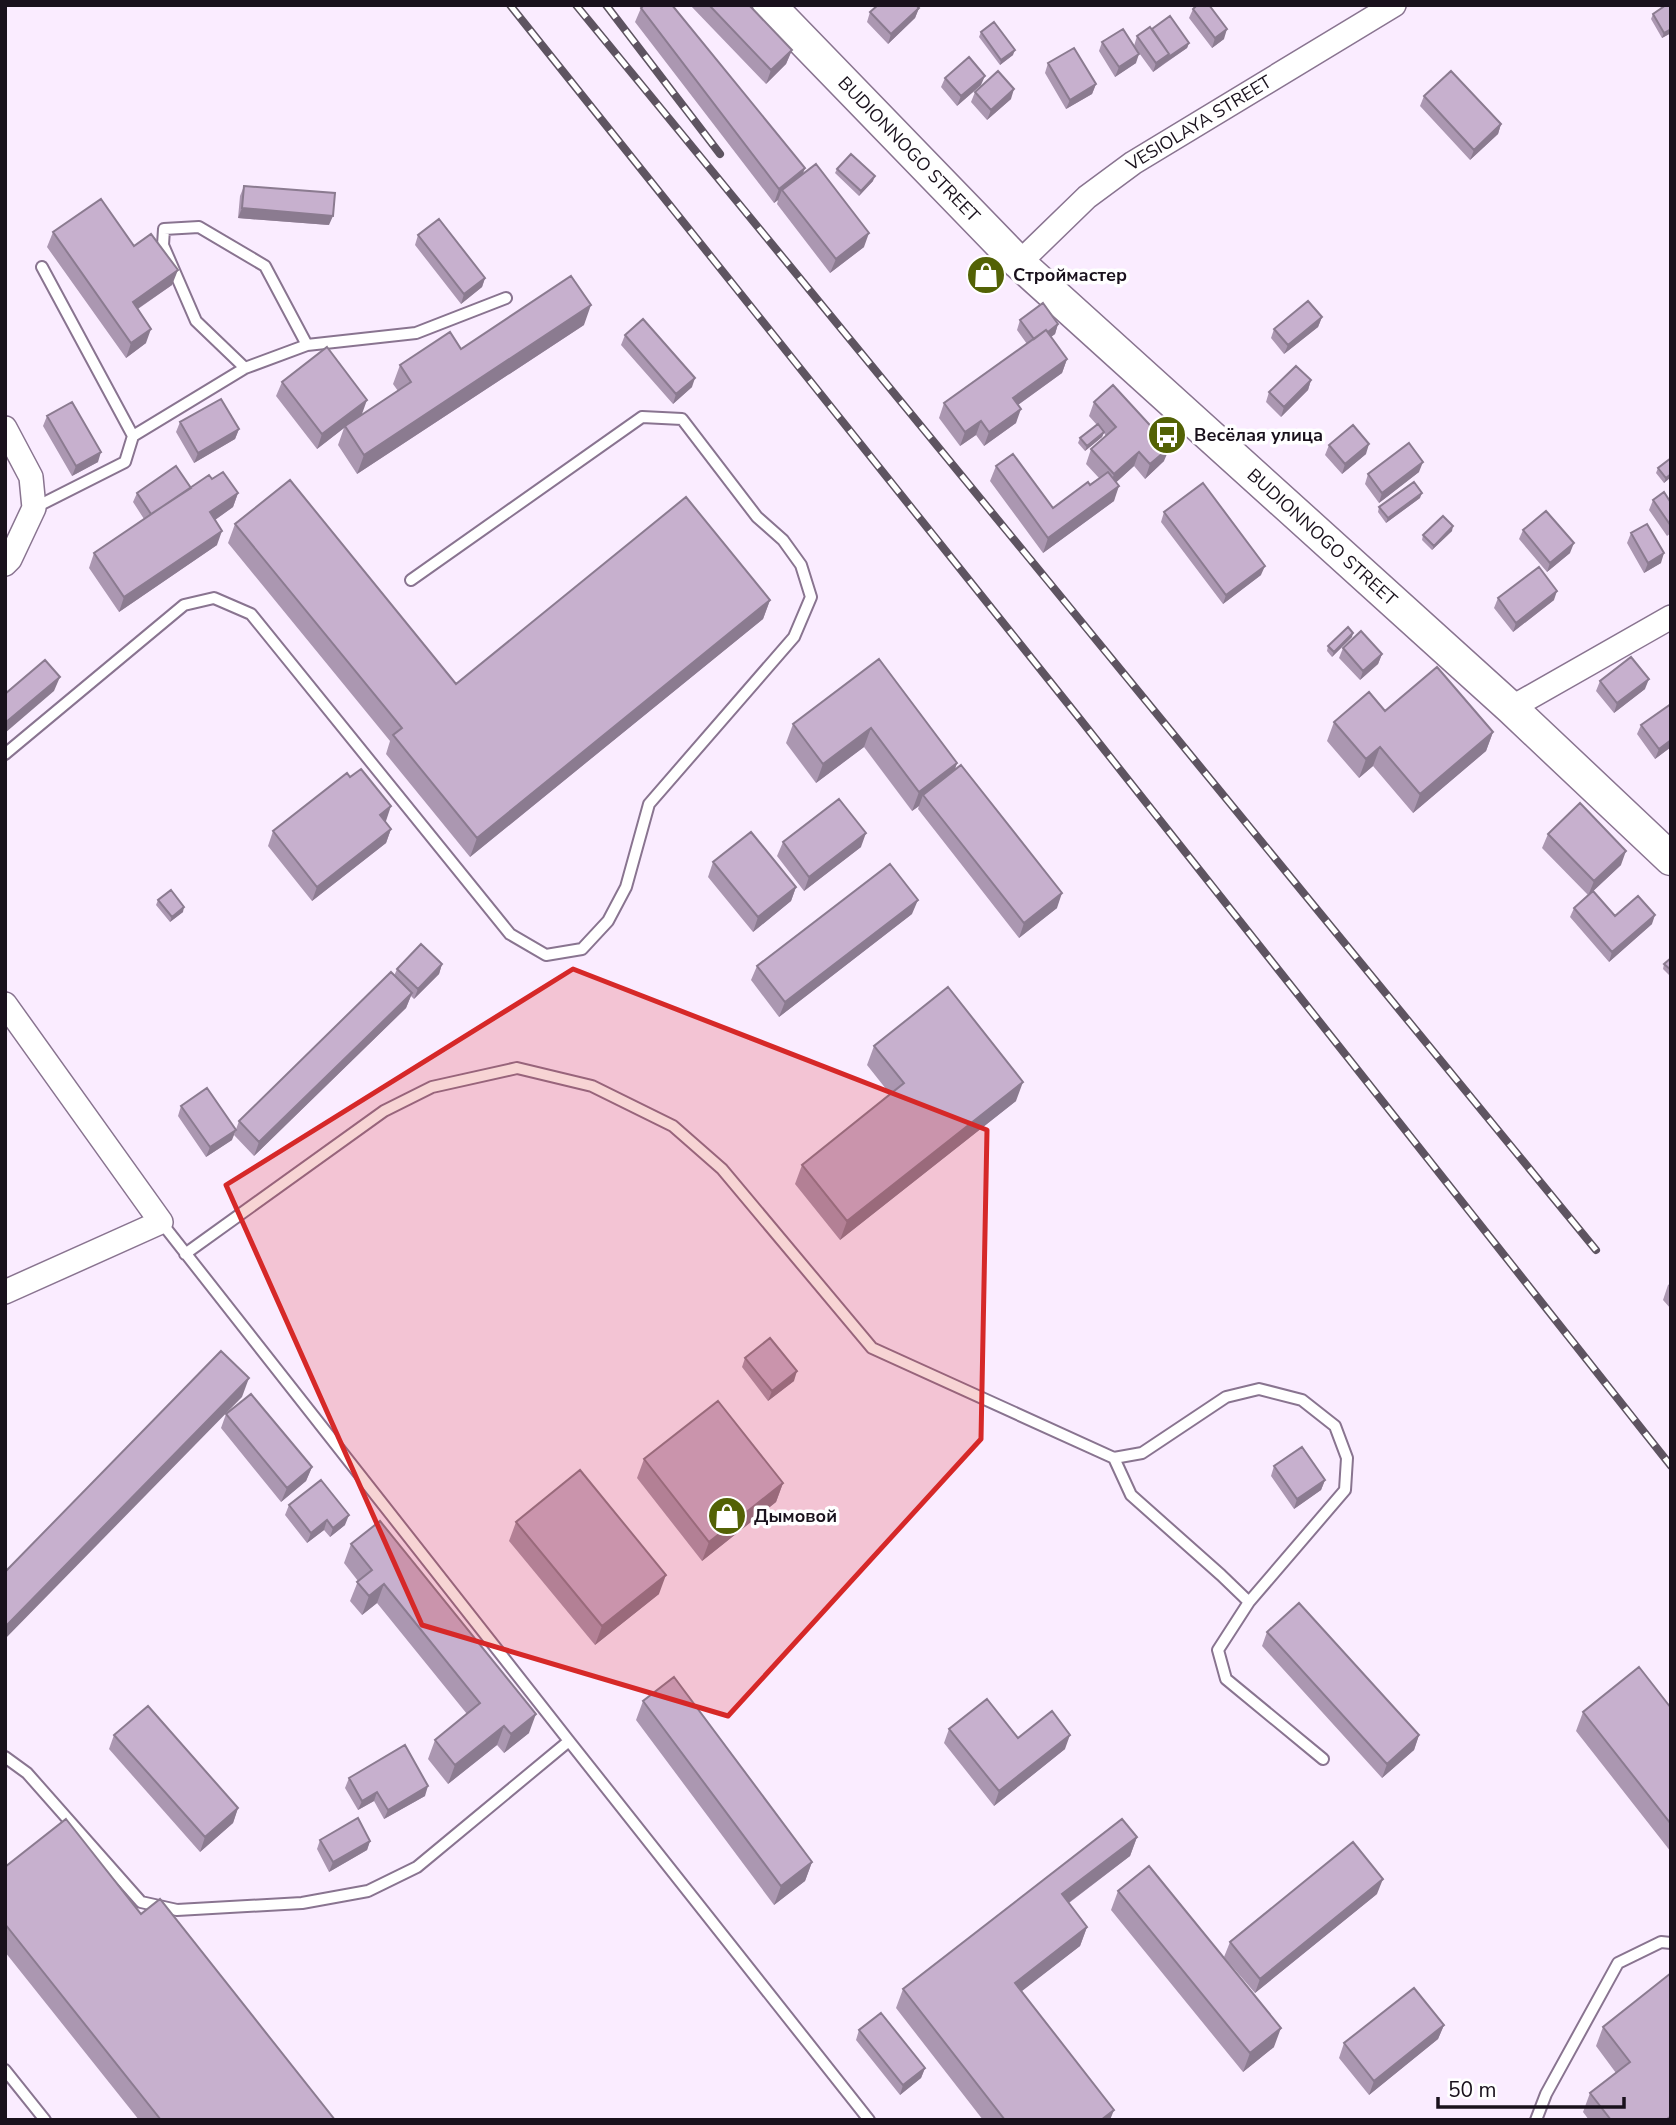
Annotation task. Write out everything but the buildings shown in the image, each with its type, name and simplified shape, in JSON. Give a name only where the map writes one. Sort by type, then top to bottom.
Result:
[{"type":"street","name":"BUDIONNOGO STREET","points":[[769,5],[1019,263],[1511,708],[1671,859]]},
{"type":"street","name":"VESIOLAYA STREET","points":[[1019,263],[1087,197],[1133,163],[1394,5]]},
{"type":"street","points":[[5,428],[32,477],[34,508],[5,564]]},
{"type":"street","points":[[1511,708],[1671,617]]},
{"type":"street","points":[[5,1004],[162,1222],[5,1292]]},
{"type":"lane","points":[[244,368],[196,321],[163,245],[164,229],[199,227],[265,266],[307,345]]},
{"type":"lane","points":[[42,267],[133,436]]},
{"type":"lane","points":[[34,508],[125,462],[133,436],[244,368],[307,345],[416,333],[506,298]]},
{"type":"lane","points":[[5,754],[184,605],[214,598],[251,614],[510,934],[546,955],[582,949],[608,921],[626,887],[649,804],[794,637],[811,597],[801,565],[783,540],[757,517],[682,419],[642,416],[411,580]]},
{"type":"lane","points":[[185,1254],[384,1111],[432,1087],[517,1068],[592,1086],[673,1126],[722,1169],[872,1348],[1114,1458],[1142,1453],[1226,1397],[1259,1388],[1302,1400],[1335,1426],[1347,1458],[1345,1490],[1249,1602],[1218,1650],[1226,1679],[1323,1759]]},
{"type":"lane","points":[[162,1222],[869,2120]]},
{"type":"lane","points":[[1114,1458],[1131,1495],[1249,1602]]},
{"type":"lane","points":[[5,1757],[27,1773],[141,1902],[177,1910],[302,1903],[368,1891],[417,1867],[569,1741]]},
{"type":"lane","points":[[1536,2120],[1546,2094],[1618,1963],[1661,1942],[1671,1943]]},
{"type":"lane","points":[[5,2070],[45,2120]]},
{"type":"highlighted area","points":[[573,969],[987,1130],[981,1439],[728,1716],[422,1625],[226,1185]]},
{"type":"railway","points":[[510,5],[1671,1466]]},
{"type":"railway","points":[[576,5],[1596,1250]]},
{"type":"railway","points":[[606,5],[720,154]]},
{"type":"place","name":"Строймастер","points":[[986,275]]},
{"type":"place","name":"Весёлая улица","points":[[1167,435]]},
{"type":"place","name":"Дымовой","points":[[727,1516]]}]
